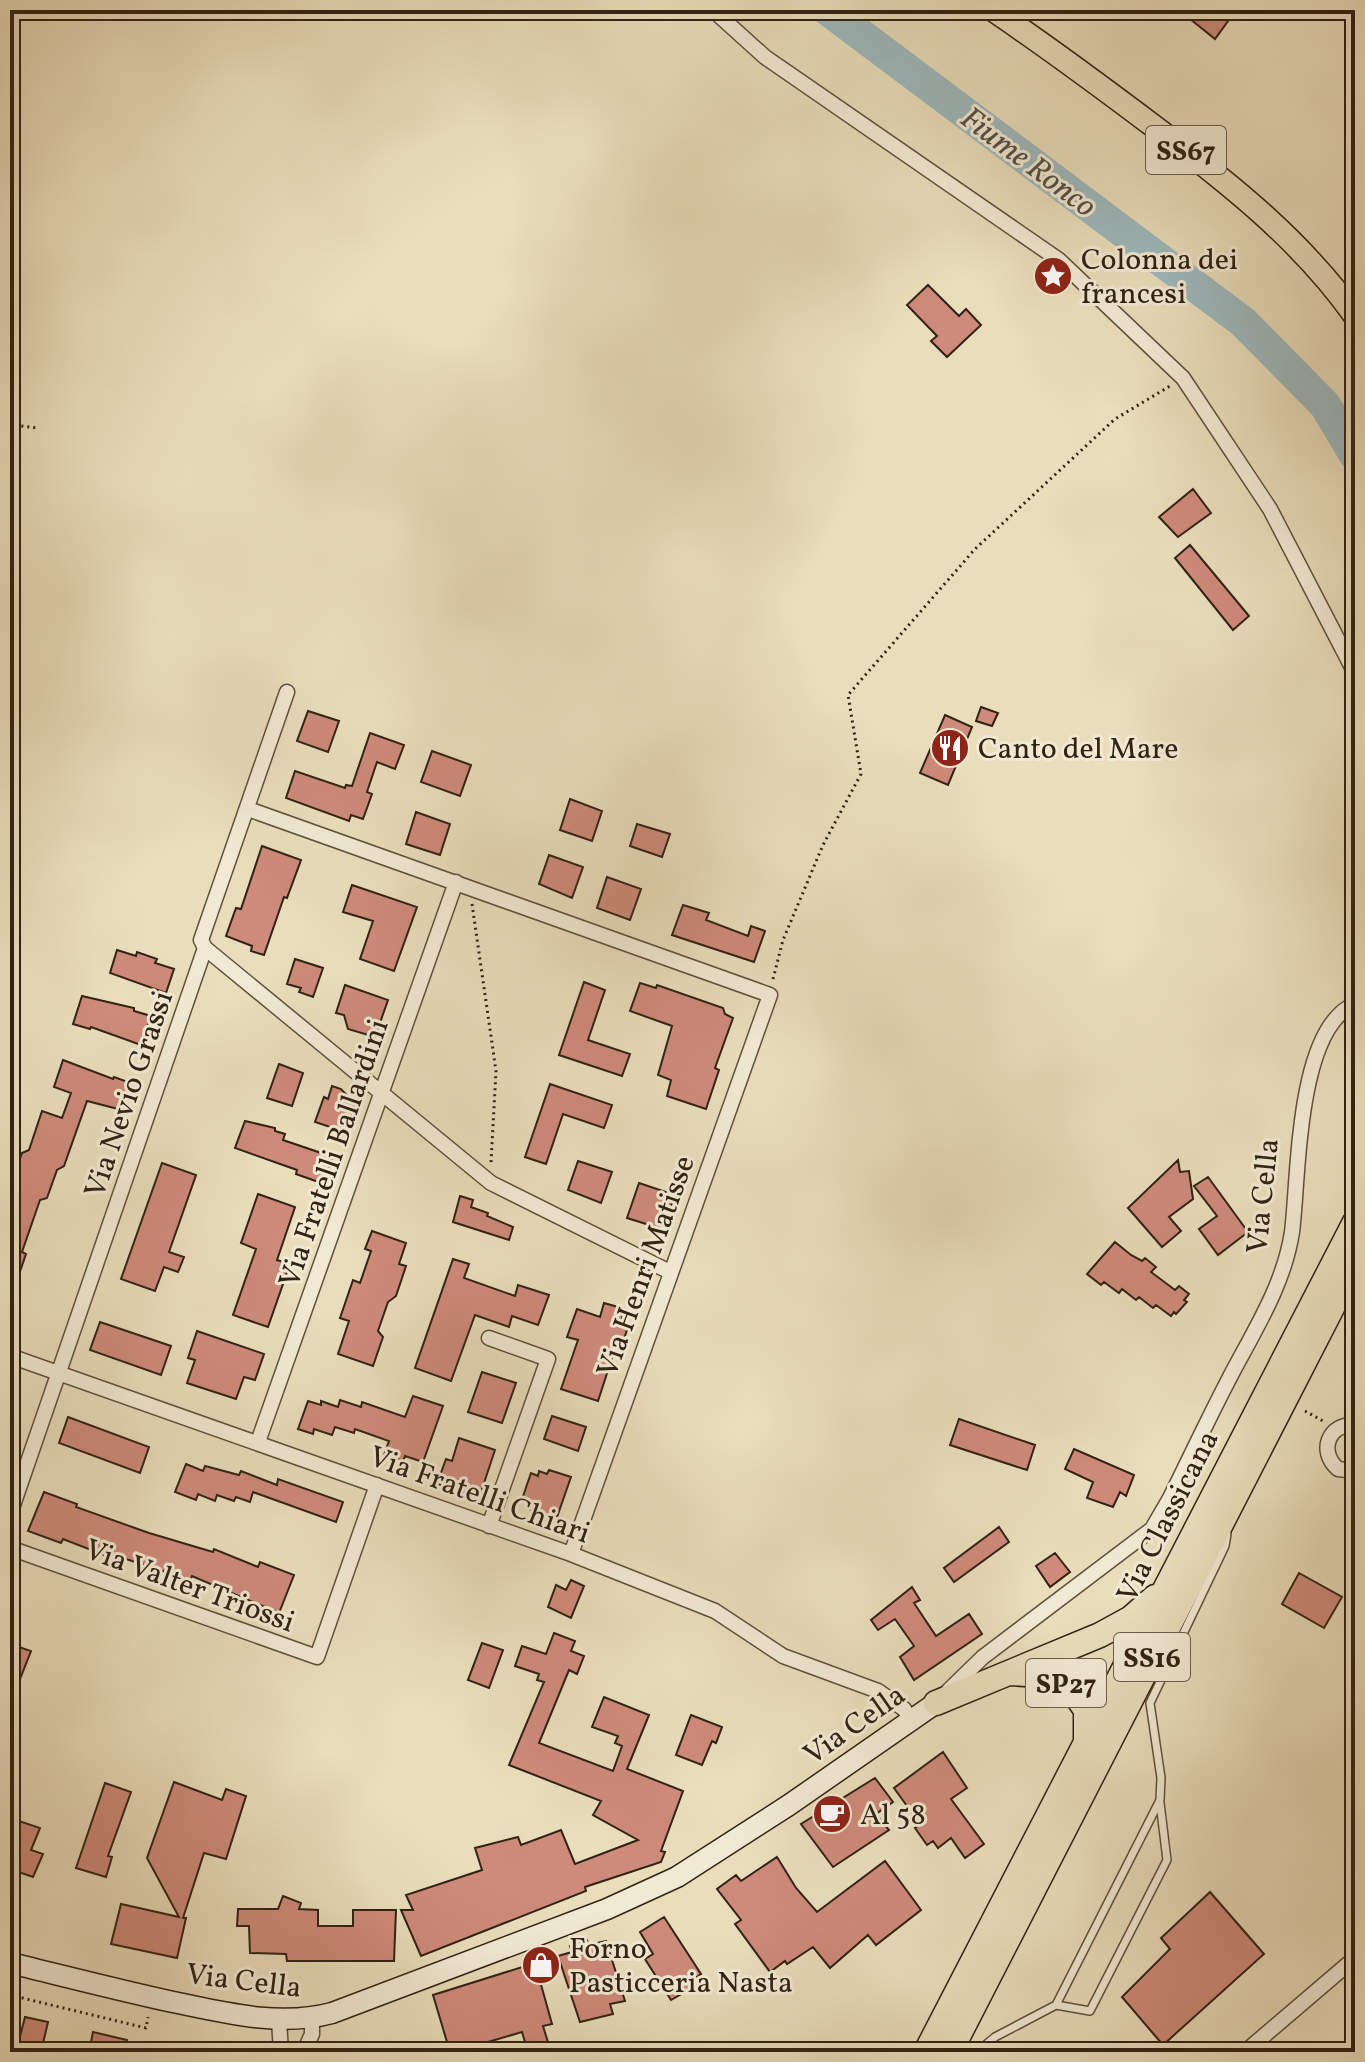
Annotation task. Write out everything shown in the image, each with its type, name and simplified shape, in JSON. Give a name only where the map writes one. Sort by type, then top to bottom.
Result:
[{"type":"highway","name":"Via Classicana","points":[[926,2052],[1355,1222]]},
{"type":"highway","name":"Via Classicana","points":[[950,2052],[1355,1263]]},
{"type":"highway","name":"SP27","points":[[936,1703],[1120,1624],[1165,1587]]},
{"type":"highway","name":"SP27","points":[[1005,1673],[1040,1675],[1068,1684],[1086,1710],[1086,1739]]},
{"type":"main road","name":"SS67","points":[[993,10],[1208,167],[1291,239],[1335,288],[1355,316]]},
{"type":"street","points":[[713,10],[765,57],[1059,260],[1183,378],[1270,509],[1355,673]]},
{"type":"street","name":"Via Nevio Grassi","points":[[10,1514],[205,948],[201,940],[287,692]]},
{"type":"street","points":[[248,809],[770,995]]},
{"type":"street","name":"Via Fratelli Ballardini","points":[[258,1442],[381,1094],[463,884]]},
{"type":"street","points":[[205,948],[491,1183],[670,1272]]},
{"type":"street","name":"Via Henri Matisse","points":[[571,1554],[770,995]]},
{"type":"street","name":"Via Cella","points":[[10,1963],[217,2011],[279,2020],[332,2013],[643,1895],[677,1877],[789,1805],[936,1703],[983,1657],[1152,1529],[1284,1271],[1292,1227],[1299,1126],[1307,1090],[1328,1031],[1342,1011],[1355,1004]]},
{"type":"street","points":[[489,1338],[548,1359],[489,1526]]},
{"type":"street","name":"Via Fratelli Chiari","points":[[10,1356],[571,1554],[715,1611],[783,1656],[878,1691],[904,1709],[911,1720]]},
{"type":"street","points":[[1355,1425],[1336,1429],[1327,1442],[1328,1457],[1338,1469],[1355,1471]]},
{"type":"street","name":"Via Valter Triossi","points":[[10,1548],[317,1657],[377,1485]]},
{"type":"street","points":[[1245,2052],[1355,1958]]},
{"type":"street","points":[[304,2052],[312,2034],[312,2018]]},
{"type":"street","points":[[279,2020],[281,2052]]},
{"type":"lane","points":[[1056,2005],[1090,2011],[1167,1860],[1160,1800],[1161,1778],[1150,1703],[1225,1546],[1235,1493]]},
{"type":"lane","points":[[977,2052],[995,2037],[1056,2005],[1160,1800]]},
{"type":"path","points":[[770,995],[783,940],[823,845],[861,774],[848,695],[975,549],[1115,419],[1183,378]]},
{"type":"path","points":[[10,423],[37,428]]},
{"type":"path","points":[[463,884],[496,1071],[491,1183]]},
{"type":"path","points":[[1305,1411],[1336,1429]]},
{"type":"path","points":[[10,1995],[146,2028],[153,1998]]},
{"type":"building","points":[[1179,10],[1236,10],[1215,39]]},
{"type":"building","points":[[928,285],[959,316],[966,309],[981,325],[947,357],[931,341],[937,336],[907,305]]},
{"type":"building","points":[[1193,489],[1211,513],[1178,537],[1159,517]]},
{"type":"building","points":[[1190,545],[1249,616],[1233,630],[1175,558]]},
{"type":"building","points":[[981,707],[998,713],[992,726],[976,721]]},
{"type":"building","points":[[308,711],[339,721],[328,752],[297,741]]},
{"type":"building","points":[[945,715],[972,727],[948,785],[920,773]]},
{"type":"building","points":[[370,733],[404,745],[395,769],[377,762],[367,792],[372,794],[363,819],[351,815],[349,821],[286,798],[295,771],[345,788],[346,785],[352,786]]},
{"type":"building","points":[[432,751],[471,765],[460,796],[421,782]]},
{"type":"building","points":[[570,799],[602,811],[592,841],[560,830]]},
{"type":"building","points":[[416,812],[450,824],[440,855],[406,844]]},
{"type":"building","points":[[637,824],[670,834],[662,857],[630,846]]},
{"type":"building","points":[[262,846],[301,860],[287,898],[284,897],[264,955],[251,951],[252,946],[226,936],[236,908],[241,909]]},
{"type":"building","points":[[549,855],[583,867],[572,898],[539,884]]},
{"type":"building","points":[[607,877],[641,889],[630,920],[597,908]]},
{"type":"building","points":[[352,885],[417,907],[394,971],[360,959],[373,921],[343,912]]},
{"type":"building","points":[[683,905],[709,913],[706,920],[748,936],[751,926],[765,931],[754,962],[672,935]]},
{"type":"building","points":[[117,950],[136,956],[137,952],[157,959],[155,963],[174,969],[166,993],[110,973]]},
{"type":"building","points":[[295,959],[323,968],[313,997],[299,992],[301,988],[287,984]]},
{"type":"building","points":[[584,982],[605,990],[588,1040],[630,1054],[622,1076],[559,1055]]},
{"type":"building","points":[[640,983],[656,988],[657,985],[723,1008],[725,1014],[733,1018],[715,1068],[719,1070],[706,1109],[667,1096],[671,1080],[658,1075],[672,1026],[630,1011]]},
{"type":"building","points":[[345,985],[388,1000],[375,1037],[348,1029],[344,1015],[336,1013]]},
{"type":"building","points":[[82,996],[134,1008],[134,1011],[151,1016],[141,1045],[91,1027],[73,1024]]},
{"type":"building","points":[[63,1060],[131,1083],[122,1110],[87,1101],[64,1166],[57,1170],[47,1198],[40,1200],[22,1252],[26,1254],[10,1295],[10,1181],[22,1153],[29,1150],[42,1111],[62,1118],[71,1093],[54,1087]]},
{"type":"building","points":[[279,1064],[303,1073],[292,1106],[267,1098]]},
{"type":"building","points":[[550,1084],[612,1105],[604,1128],[563,1114],[546,1164],[525,1157]]},
{"type":"building","points":[[332,1086],[341,1089],[355,1104],[345,1132],[315,1122],[324,1097],[328,1099]]},
{"type":"building","points":[[245,1121],[275,1128],[275,1131],[285,1134],[283,1140],[333,1157],[324,1184],[296,1174],[297,1170],[235,1148]]},
{"type":"building","points":[[1178,1160],[1180,1172],[1189,1171],[1193,1199],[1169,1217],[1181,1231],[1162,1247],[1128,1208]]},
{"type":"building","points":[[578,1161],[612,1172],[601,1203],[568,1190]]},
{"type":"building","points":[[162,1163],[196,1175],[169,1252],[184,1257],[178,1272],[164,1267],[155,1291],[121,1279]]},
{"type":"building","points":[[1208,1177],[1248,1232],[1218,1255],[1199,1229],[1217,1216],[1194,1186]]},
{"type":"building","points":[[639,1183],[675,1195],[659,1228],[627,1218]]},
{"type":"building","points":[[258,1194],[295,1207],[277,1260],[290,1264],[268,1327],[233,1315],[256,1249],[241,1243]]},
{"type":"building","points":[[460,1196],[473,1200],[471,1207],[513,1227],[509,1240],[453,1222]]},
{"type":"building","points":[[372,1231],[406,1243],[399,1264],[406,1266],[396,1296],[388,1302],[378,1331],[383,1337],[373,1366],[338,1354],[349,1321],[340,1318],[353,1280],[360,1283],[371,1251],[365,1249]]},
{"type":"building","points":[[1115,1242],[1142,1261],[1145,1258],[1156,1267],[1151,1272],[1175,1290],[1179,1286],[1189,1294],[1184,1300],[1187,1302],[1176,1314],[1174,1312],[1171,1316],[1156,1305],[1153,1308],[1122,1289],[1119,1293],[1104,1282],[1101,1285],[1087,1274]]},
{"type":"building","points":[[453,1259],[469,1264],[464,1278],[515,1296],[518,1285],[549,1295],[538,1325],[512,1316],[509,1327],[475,1315],[451,1381],[415,1368]]},
{"type":"building","points":[[604,1303],[625,1309],[620,1324],[628,1327],[618,1357],[613,1355],[598,1401],[561,1389],[578,1340],[567,1337],[577,1309],[600,1317]]},
{"type":"building","points":[[100,1322],[171,1346],[161,1375],[90,1350]]},
{"type":"building","points":[[197,1331],[264,1354],[255,1380],[244,1377],[236,1399],[187,1383],[195,1360],[188,1358]]},
{"type":"building","points":[[482,1372],[516,1383],[502,1423],[468,1412]]},
{"type":"building","points":[[413,1396],[443,1406],[423,1462],[405,1456],[403,1461],[384,1455],[389,1441],[355,1429],[354,1433],[335,1427],[332,1435],[314,1429],[313,1434],[298,1429],[308,1401],[321,1405],[321,1401],[338,1407],[340,1400],[361,1407],[362,1402],[405,1417]]},
{"type":"building","points":[[552,1416],[586,1427],[578,1451],[544,1439]]},
{"type":"building","points":[[68,1417],[149,1447],[140,1473],[59,1443]]},
{"type":"building","points":[[959,1419],[1035,1445],[1027,1470],[950,1445]]},
{"type":"building","points":[[459,1438],[495,1450],[479,1498],[437,1484],[446,1459],[452,1461]]},
{"type":"building","points":[[1074,1449],[1134,1475],[1126,1496],[1120,1492],[1113,1507],[1087,1498],[1093,1482],[1065,1469]]},
{"type":"building","points":[[186,1464],[203,1471],[205,1466],[239,1475],[241,1471],[277,1485],[278,1479],[343,1502],[336,1522],[253,1492],[250,1502],[217,1495],[215,1501],[198,1494],[196,1500],[175,1492]]},
{"type":"building","points":[[549,1470],[571,1477],[555,1523],[532,1515],[535,1511],[526,1508],[528,1501],[522,1499],[531,1473],[538,1476],[539,1471],[547,1474]]},
{"type":"building","points":[[44,1492],[149,1533],[213,1552],[214,1549],[258,1567],[260,1562],[294,1575],[279,1613],[192,1576],[190,1580],[123,1558],[122,1562],[63,1539],[61,1543],[28,1531]]},
{"type":"building","points":[[999,1527],[1009,1542],[954,1582],[944,1568]]},
{"type":"building","points":[[1055,1553],[1070,1572],[1050,1587],[1036,1566]]},
{"type":"building","points":[[1299,1573],[1342,1597],[1324,1628],[1282,1604]]},
{"type":"building","points":[[571,1580],[584,1586],[571,1618],[548,1607],[556,1585],[566,1590]]},
{"type":"building","points":[[912,1587],[920,1600],[914,1603],[936,1636],[969,1614],[982,1634],[914,1680],[900,1657],[914,1646],[895,1619],[878,1630],[871,1620]]},
{"type":"building","points":[[554,1633],[575,1641],[571,1651],[584,1656],[577,1674],[569,1670],[539,1743],[613,1771],[622,1746],[615,1743],[618,1736],[592,1727],[604,1697],[649,1715],[627,1769],[683,1791],[661,1851],[665,1852],[661,1862],[585,1887],[586,1891],[421,1956],[401,1910],[413,1910],[406,1895],[482,1870],[475,1848],[518,1837],[521,1845],[561,1830],[575,1864],[638,1840],[593,1815],[601,1801],[509,1765],[544,1682],[537,1680],[539,1674],[515,1666],[522,1646],[546,1654]]},
{"type":"building","points":[[482,1643],[503,1650],[489,1688],[468,1680]]},
{"type":"building","points":[[10,1644],[31,1651],[11,1702],[10,1702]]},
{"type":"building","points":[[691,1715],[722,1727],[702,1765],[676,1755]]},
{"type":"building","points":[[943,1752],[967,1788],[951,1799],[984,1844],[965,1858],[951,1838],[938,1848],[933,1841],[927,1845],[915,1828],[920,1824],[894,1788]]},
{"type":"building","points":[[875,1778],[893,1802],[876,1814],[889,1830],[833,1867],[801,1824]]},
{"type":"building","points":[[174,1782],[222,1800],[226,1789],[246,1796],[226,1859],[204,1853],[183,1918],[186,1918],[177,1958],[111,1944],[121,1904],[179,1917],[147,1858]]},
{"type":"building","points":[[105,1783],[131,1792],[108,1856],[112,1857],[106,1877],[76,1868]]},
{"type":"building","points":[[10,1818],[40,1828],[31,1850],[43,1854],[33,1877],[10,1869]]},
{"type":"building","points":[[777,1857],[796,1888],[817,1912],[885,1861],[921,1910],[876,1945],[868,1935],[830,1968],[813,1947],[770,1972],[735,1924],[741,1920],[717,1889],[736,1875],[741,1881]]},
{"type":"building","points":[[1210,1892],[1264,1954],[1163,2045],[1122,1997],[1170,1949],[1161,1938]]},
{"type":"building","points":[[283,1896],[301,1903],[299,1909],[318,1910],[318,1926],[353,1926],[353,1910],[396,1910],[394,1961],[287,1961],[286,1954],[250,1953],[249,1926],[237,1926],[238,1909],[278,1909]]},
{"type":"building","points":[[664,1917],[701,1974],[697,1977],[701,1983],[671,2000],[645,1959],[653,1954],[640,1932]]},
{"type":"building","points":[[587,1940],[589,1945],[606,1941],[625,2001],[610,2004],[613,2014],[580,2022],[558,1956],[572,1952],[570,1946]]},
{"type":"building","points":[[535,1963],[552,2024],[543,2026],[551,2052],[528,2052],[522,2032],[488,2042],[491,2052],[450,2052],[433,1995]]},
{"type":"building","points":[[25,2017],[48,2022],[41,2052],[16,2052]]},
{"type":"building","points":[[93,2032],[127,2040],[124,2052],[89,2052]]},
{"type":"waterway","name":"Fiume Ronco","points":[[828,10],[1243,322],[1325,405],[1355,455]]},
{"type":"place","name":"Colonna dei francesi","points":[[1053,276]]},
{"type":"place","name":"Canto del Mare","points":[[950,748]]},
{"type":"place","name":"Al 58","points":[[832,1814]]},
{"type":"place","name":"Forno Pasticceria Nasta","points":[[541,1965]]}]
